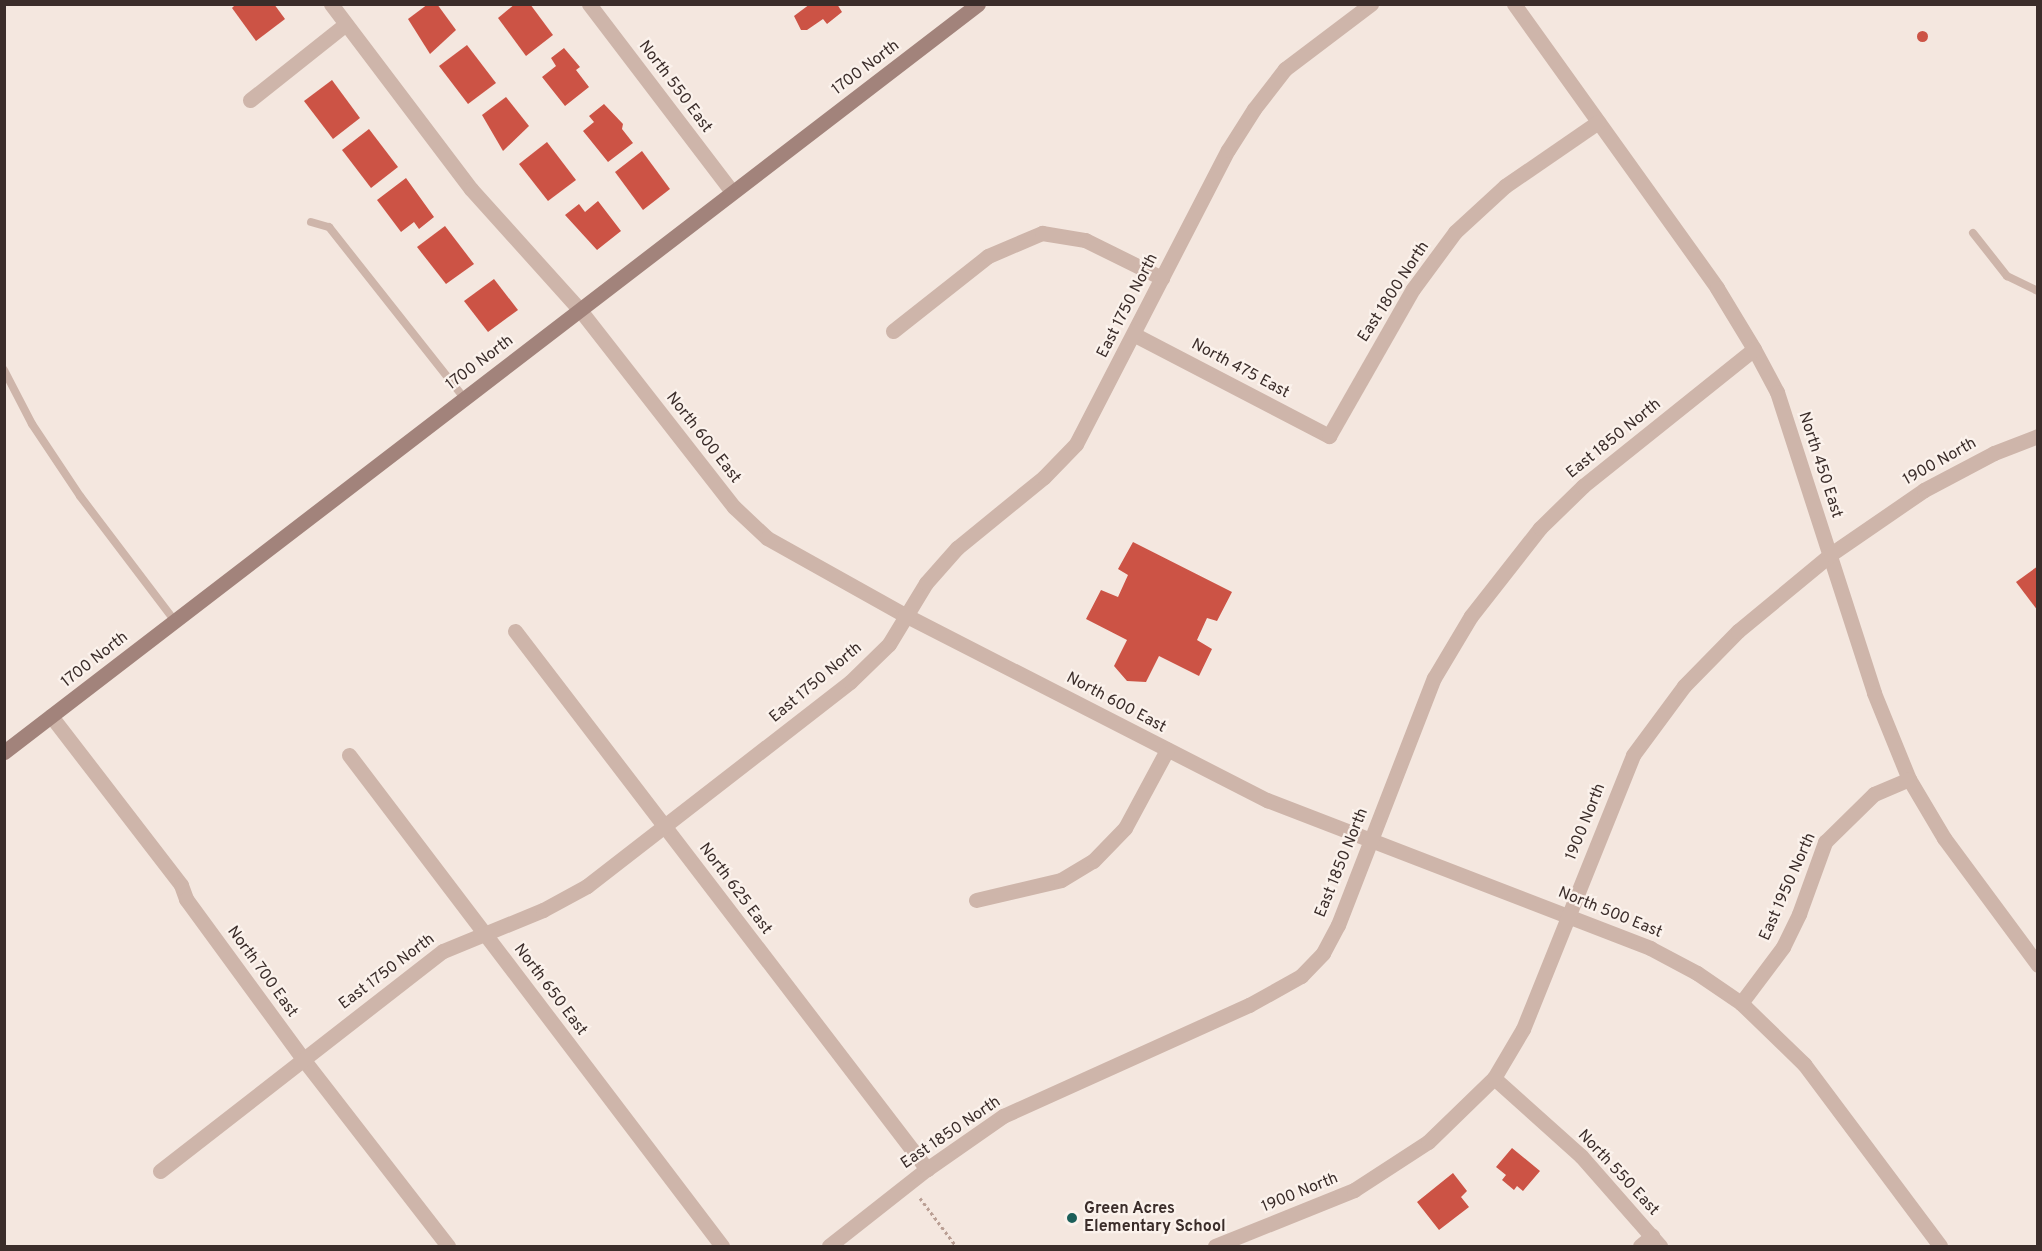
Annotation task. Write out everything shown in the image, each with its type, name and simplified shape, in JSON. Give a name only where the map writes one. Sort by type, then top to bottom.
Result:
[{"type":"street","name":"North 600 East","points":[[331,4],[471,189],[580,310],[734,507],[767,538],[905,615],[1167,750]]},
{"type":"street","name":"North 550 East","points":[[589,4],[732,192]]},
{"type":"street","name":"1700 North","points":[[4,752],[978,4]]},
{"type":"street","name":"East 1750 North","points":[[160,1172],[442,951],[482,932],[543,910],[587,886],[850,682],[889,645],[926,583],[957,548],[1044,477],[1076,444],[1135,334],[1228,150],[1254,109],[1285,69],[1371,4]]},
{"type":"street","name":"North 450 East","points":[[1514,4],[1718,288],[1755,349],[1777,392],[1874,693],[1910,779],[1944,838],[2037,965]]},
{"type":"street","points":[[250,100],[346,24]]},
{"type":"street","name":"East 1800 North","points":[[1329,436],[1413,289],[1455,232],[1505,186],[1598,122]]},
{"type":"street","points":[[893,331],[988,256],[1042,233],[1085,240],[1162,279]]},
{"type":"street","name":"North 475 East","points":[[1135,334],[1329,436]]},
{"type":"street","name":"East 1850 North","points":[[829,1246],[927,1169],[1003,1116],[1249,1005],[1301,975],[1323,952],[1338,925],[1434,678],[1471,616],[1504,572],[1582,486],[1755,349]]},
{"type":"street","name":"1900 North","points":[[1215,1246],[1243,1241],[1354,1190],[1428,1142],[1494,1078],[1523,1029],[1566,915],[1633,755],[1684,687],[1738,631],[1831,554],[1924,490],[1994,453],[2037,436]]},
{"type":"street","name":"North 625 East","points":[[515,631],[927,1169]]},
{"type":"street","name":"North 700 East","points":[[51,716],[181,885],[186,899],[303,1059],[448,1246]]},
{"type":"street","points":[[976,900],[1061,880],[1093,861],[1125,828],[1167,750]]},
{"type":"street","name":"North 500 East","points":[[1167,750],[1267,800],[1372,838],[1650,948],[1741,1003],[1804,1064],[1940,1246]]},
{"type":"street","name":"North 650 East","points":[[349,756],[722,1246]]},
{"type":"street","name":"East 1950 North","points":[[1741,1003],[1783,947],[1799,914],[1825,842],[1874,794],[1910,779]]},
{"type":"street","name":"North 550 East","points":[[1494,1078],[1581,1156],[1656,1241]]},
{"type":"street","points":[[1640,1246],[1656,1241]]},
{"type":"lane","points":[[311,222],[329,227],[464,398]]},
{"type":"lane","points":[[1973,233],[2007,276],[2037,291]]},
{"type":"lane","points":[[4,370],[32,424],[80,496],[176,621]]},
{"type":"path","points":[[920,1198],[956,1246]]},
{"type":"building","points":[[236,4],[274,4],[285,19],[256,41],[232,8]]},
{"type":"building","points":[[428,4],[437,4],[456,30],[430,54],[408,19]]},
{"type":"building","points":[[515,4],[530,4],[553,35],[526,56],[498,18]]},
{"type":"building","points":[[810,4],[837,4],[842,12],[827,24],[823,19],[807,30],[801,30],[794,16]]},
{"type":"building","points":[[1922,30],[1928,36],[1922,42],[1916,36]]},
{"type":"building","points":[[467,45],[496,83],[468,104],[439,66]]},
{"type":"building","points":[[564,48],[580,67],[576,70],[589,87],[565,106],[542,77],[556,66],[551,58]]},
{"type":"building","points":[[332,80],[360,118],[333,139],[304,101]]},
{"type":"building","points":[[506,97],[529,126],[503,151],[482,115]]},
{"type":"building","points":[[604,104],[623,124],[622,129],[633,143],[608,162],[583,131],[594,122],[589,116]]},
{"type":"building","points":[[369,129],[398,167],[371,188],[342,150]]},
{"type":"building","points":[[547,142],[576,180],[548,201],[519,164]]},
{"type":"building","points":[[642,151],[670,189],[643,210],[615,172]]},
{"type":"building","points":[[406,178],[434,217],[419,229],[414,222],[401,232],[377,200]]},
{"type":"building","points":[[598,201],[621,231],[597,250],[565,215],[579,204],[585,212]]},
{"type":"building","points":[[445,226],[474,264],[446,284],[417,247]]},
{"type":"building","points":[[494,279],[518,310],[488,332],[464,301]]},
{"type":"building","points":[[1133,542],[1232,592],[1217,621],[1207,618],[1197,640],[1212,649],[1199,676],[1159,656],[1146,682],[1127,681],[1114,666],[1127,640],[1086,619],[1101,590],[1118,597],[1128,575],[1118,569]]},
{"type":"building","points":[[2038,566],[2038,611],[2016,582]]},
{"type":"building","points":[[1512,1148],[1540,1171],[1523,1191],[1517,1186],[1514,1190],[1502,1180],[1506,1175],[1496,1167]]},
{"type":"building","points":[[1453,1173],[1467,1191],[1461,1197],[1469,1207],[1439,1230],[1417,1202]]},
{"type":"place","name":"Green Acres Elementary School","points":[[1072,1218]]}]
